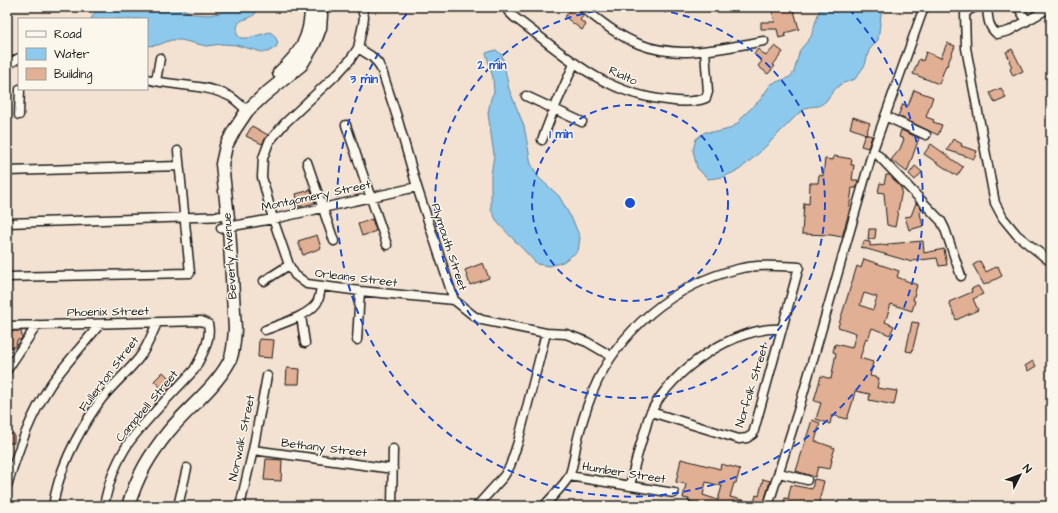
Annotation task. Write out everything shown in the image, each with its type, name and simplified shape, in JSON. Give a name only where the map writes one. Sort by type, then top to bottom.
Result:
[{"type":"street","name":"Beverly Avenue","points":[[128,506],[136,481],[155,449],[170,430],[220,375],[230,361],[234,346],[235,329],[224,222],[216,164],[218,145],[225,129],[294,59],[307,36],[311,7]]},
{"type":"street","name":"Beverly Avenue","points":[[245,108],[263,96],[301,65],[314,44],[320,28],[320,7]]},
{"type":"street","name":"Rialto","points":[[507,7],[508,11],[514,17],[574,64],[622,91],[656,100],[697,102],[706,98],[708,92],[705,51]]},
{"type":"street","points":[[582,7],[606,26],[638,44],[656,50],[693,53],[764,41]]},
{"type":"street","points":[[768,506],[804,393],[873,150],[924,7]]},
{"type":"street","points":[[975,7],[969,10],[966,14],[966,48],[995,203],[1003,218],[1017,235],[1051,262]]},
{"type":"street","points":[[987,7],[988,20],[992,30],[997,34],[1009,31],[1051,7]]},
{"type":"street","points":[[1018,7],[1027,21]]},
{"type":"street","points":[[358,48],[364,16],[362,9]]},
{"type":"street","name":"Plymouth Street","points":[[358,48],[371,56],[378,63],[382,71],[454,300],[474,316],[482,320],[546,333],[566,334],[587,342],[611,356]]},
{"type":"street","name":"Orleans Street","points":[[358,48],[338,74],[284,124],[269,142],[263,158],[262,177],[273,219],[289,265],[295,275],[307,284],[360,291],[454,300]]},
{"type":"street","points":[[156,81],[160,58]]},
{"type":"street","points":[[7,65],[18,59]]},
{"type":"street","points":[[542,140],[574,64]]},
{"type":"street","points":[[148,79],[179,85],[198,86],[217,91],[230,96],[245,108]]},
{"type":"street","points":[[19,115],[20,90]]},
{"type":"street","points":[[526,96],[582,122]]},
{"type":"street","points":[[885,116],[926,135]]},
{"type":"street","points":[[346,125],[387,245]]},
{"type":"street","points":[[7,277],[190,273],[178,150]]},
{"type":"street","points":[[873,150],[941,221],[961,276]]},
{"type":"street","points":[[307,162],[334,241]]},
{"type":"street","points":[[7,171],[179,166]]},
{"type":"street","name":"Montgomery Street","points":[[7,223],[184,218],[224,222],[273,219],[417,186]]},
{"type":"street","name":"Beverly Avenue","points":[[120,506],[130,478],[146,449],[161,428],[185,406],[216,372],[222,359],[228,330],[224,222]]},
{"type":"street","points":[[264,281],[289,265]]},
{"type":"street","name":"Norfolk Street","points":[[611,356],[633,330],[653,312],[671,298],[692,285],[738,269],[760,266],[799,266],[753,434],[747,438],[740,439],[650,412]]},
{"type":"street","points":[[265,330],[301,316],[316,304],[320,297],[321,286]]},
{"type":"street","points":[[356,340],[360,291]]},
{"type":"street","points":[[301,316],[305,343]]},
{"type":"street","name":"Phoenix Street","points":[[7,326],[201,321],[208,324]]},
{"type":"street","name":"Fullerton Street","points":[[53,506],[59,480],[77,438],[101,400],[140,356],[152,336],[157,323]]},
{"type":"street","points":[[7,486],[18,451],[39,404],[52,384],[100,324]]},
{"type":"street","name":"Campbell Street","points":[[104,506],[107,490],[114,471],[130,442],[194,370],[210,331],[208,324]]},
{"type":"street","points":[[7,370],[37,325]]},
{"type":"street","points":[[630,486],[650,412],[665,391],[682,372],[700,358],[724,343],[762,330],[782,329]]},
{"type":"street","points":[[477,506],[504,476],[510,466],[518,442],[546,333]]},
{"type":"street","points":[[544,506],[569,476],[582,423],[593,391],[611,356]]},
{"type":"street","name":"Norwalk Street","points":[[240,506],[253,450],[267,376]]},
{"type":"street","points":[[392,506],[393,449]]},
{"type":"street","name":"Bethany Street","points":[[253,450],[393,469]]},
{"type":"street","points":[[178,506],[188,468]]},
{"type":"street","points":[[779,472],[807,480]]},
{"type":"street","name":"Humber Street","points":[[569,476],[674,494]]},
{"type":"water","points":[[108,7],[179,7],[193,14],[209,15],[220,13],[230,7],[253,7],[256,13],[249,18],[242,20],[238,24],[237,35],[241,38],[248,38],[270,32],[275,36],[278,43],[276,47],[268,52],[262,52],[236,45],[222,44],[206,46],[181,40],[171,40],[158,45],[148,46],[148,18],[92,18],[94,14]]},
{"type":"water","points":[[824,7],[882,7],[878,40],[869,50],[865,65],[855,79],[841,84],[834,90],[826,101],[819,106],[808,107],[799,113],[759,153],[739,170],[723,177],[708,179],[697,168],[693,150],[696,139],[705,132],[718,132],[729,129],[737,124],[760,100],[771,84],[790,77],[794,72],[800,50],[811,37],[819,11]]},
{"type":"water","points":[[496,50],[502,55],[509,89],[524,126],[531,164],[539,178],[559,196],[574,223],[580,238],[578,251],[563,262],[549,266],[537,264],[498,223],[491,210],[491,175],[494,155],[488,113],[491,98],[494,92],[493,78],[486,53]]},
{"type":"building","points":[[572,7],[577,7],[578,11],[584,15],[580,20],[586,25],[582,30],[565,17]]},
{"type":"building","points":[[771,7],[793,7],[799,29],[785,33],[786,36],[779,38],[777,29],[761,29],[761,22],[775,22]]},
{"type":"building","points":[[947,43],[955,46],[939,84],[913,74],[919,59],[923,61],[926,52],[941,58]]},
{"type":"building","points":[[775,46],[783,52],[773,65],[775,66],[768,74],[758,66],[762,61],[754,54],[758,49],[766,56]]},
{"type":"building","points":[[1012,49],[1023,71],[1013,76],[1010,69],[1012,67],[1009,61],[1010,60],[1006,52]]},
{"type":"building","points":[[1001,88],[1006,98],[995,103],[990,93]]},
{"type":"building","points":[[914,90],[933,97],[926,117],[934,120],[933,122],[942,125],[938,135],[898,116],[903,104],[908,106]]},
{"type":"building","points":[[853,117],[870,123],[866,134],[850,128]]},
{"type":"building","points":[[252,126],[268,135],[262,144],[246,136]]},
{"type":"building","points":[[901,130],[919,138],[907,172],[891,160],[900,149],[904,139],[899,137]]},
{"type":"building","points":[[865,134],[872,136],[868,148],[861,146]]},
{"type":"building","points":[[953,139],[962,144],[961,146],[977,151],[974,159],[947,150]]},
{"type":"building","points":[[931,144],[963,167],[957,176],[924,154]]},
{"type":"building","points":[[834,156],[852,159],[851,165],[854,165],[852,180],[858,180],[856,188],[852,188],[849,212],[842,237],[802,234],[804,203],[809,204],[810,183],[818,183],[819,175],[823,176],[825,159],[833,160]]},
{"type":"building","points":[[915,166],[922,172],[915,180],[909,174]]},
{"type":"building","points":[[886,175],[890,175],[902,190],[895,227],[887,225],[884,193],[878,192],[880,183],[884,184]]},
{"type":"building","points":[[311,190],[315,203],[299,207],[296,194]]},
{"type":"building","points":[[916,203],[922,209],[920,213],[923,226],[909,230],[905,217],[911,216]]},
{"type":"building","points":[[372,219],[376,231],[362,236],[358,224]]},
{"type":"building","points":[[869,229],[876,229],[875,238],[868,240]]},
{"type":"building","points":[[317,235],[321,248],[303,255],[298,241]]},
{"type":"building","points":[[864,241],[870,242],[870,246],[888,246],[888,244],[923,241],[924,253],[944,249],[947,265],[939,266],[937,258],[912,262],[860,247],[862,247]]},
{"type":"building","points":[[864,259],[899,271],[897,277],[917,285],[913,300],[915,301],[912,311],[891,304],[885,322],[894,326],[890,335],[872,328],[868,339],[866,338],[860,358],[873,362],[870,376],[879,378],[877,388],[897,391],[894,405],[869,400],[870,394],[855,391],[847,419],[832,415],[830,424],[816,419],[821,403],[814,401],[821,376],[831,379],[836,353],[833,352],[835,344],[852,348],[856,333],[838,327],[857,266],[861,268]],"holes":[[[864,293],[877,297],[873,310],[860,305]]]},
{"type":"building","points":[[980,261],[986,272],[998,266],[1002,276],[984,285],[973,265]]},
{"type":"building","points":[[483,263],[489,278],[470,285],[465,270]]},
{"type":"building","points":[[978,286],[983,294],[973,299],[978,310],[956,320],[949,302],[972,292],[971,289]]},
{"type":"building","points":[[912,322],[919,323],[912,352],[906,351]]},
{"type":"building","points":[[7,331],[21,331],[22,338],[17,340],[16,347],[7,347]]},
{"type":"building","points":[[259,339],[274,340],[272,358],[258,357]]},
{"type":"building","points":[[1033,361],[1036,366],[1028,371],[1025,366]]},
{"type":"building","points":[[287,368],[300,369],[299,384],[286,384]]},
{"type":"building","points":[[163,372],[174,383],[166,392],[154,381]]},
{"type":"building","points":[[812,420],[820,423],[815,441],[835,448],[830,469],[818,467],[815,477],[796,471]]},
{"type":"building","points":[[8,434],[14,434],[14,443],[7,443]]},
{"type":"building","points":[[266,459],[282,460],[281,481],[264,480]]},
{"type":"building","points":[[681,459],[720,469],[721,464],[740,469],[730,497],[754,503],[756,495],[759,496],[763,479],[770,481],[763,506],[703,506],[688,501],[689,499],[683,498],[686,484],[676,482]],"holes":[[[706,482],[722,486],[718,500],[703,495]]]},
{"type":"building","points":[[814,479],[824,481],[818,506],[783,506],[785,498],[788,499],[791,485],[812,489]]}]
